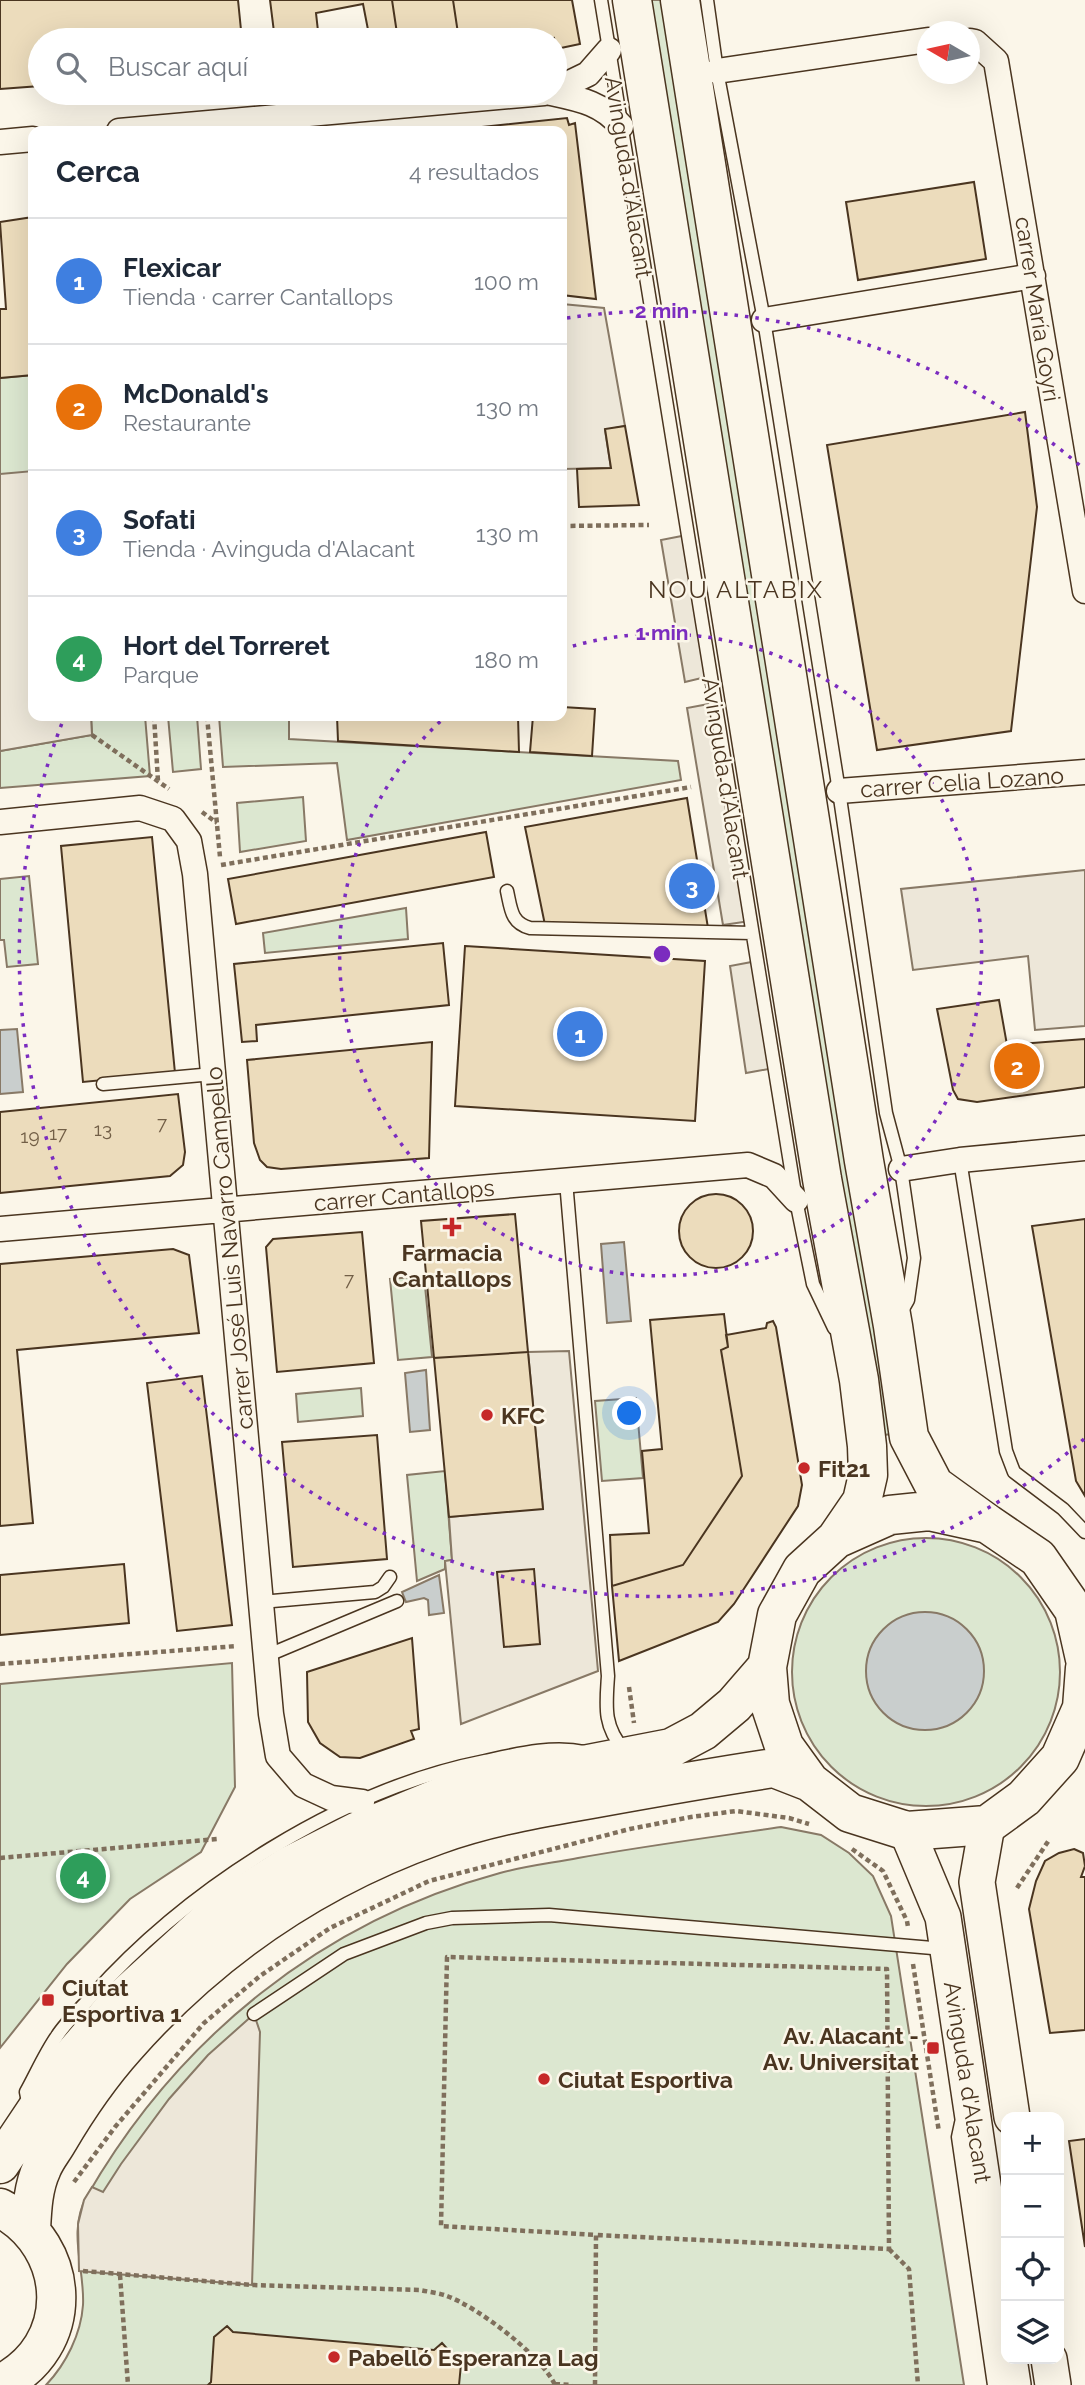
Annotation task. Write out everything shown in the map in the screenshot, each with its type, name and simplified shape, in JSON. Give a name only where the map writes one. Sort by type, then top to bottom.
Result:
[{"type":"highway","name":"Avinguda d'Alacant","points":[[632,0],[822,1179],[859,1380],[867,1446],[867,1475],[862,1501],[836,1539]]},
{"type":"highway","points":[[680,0],[909,1437],[934,1485],[1038,1558],[1074,1610],[1085,1659]]},
{"type":"highway","points":[[810,1782],[785,1746],[770,1704],[767,1667],[777,1615],[802,1570],[836,1539],[891,1515],[929,1511],[988,1524]]},
{"type":"highway","points":[[0,2164],[71,2058],[120,2001],[220,1910],[287,1867],[358,1831],[460,1789],[626,1748],[671,1748],[703,1731],[734,1705],[767,1667]]},
{"type":"highway","points":[[31,2230],[34,2193],[42,2168],[73,2116],[109,2064],[150,2018],[198,1973],[250,1931],[306,1894],[437,1835],[509,1814],[774,1768],[810,1782],[850,1813],[907,1831],[987,1825],[1024,1798],[1060,1758],[1082,1708],[1085,1668]]},
{"type":"highway","points":[[0,2208],[31,2230],[43,2245],[56,2281],[57,2300],[48,2337],[38,2354],[25,2368],[0,2384]]},
{"type":"main road","name":"Avinguda d'Alacant","points":[[987,1825],[977,1882],[1011,2112]]},
{"type":"main road","name":"Avinguda d'Alacant","points":[[907,1831],[943,1917],[1001,2305]]},
{"type":"main road","points":[[1010,2364],[1013,2385]]},
{"type":"main road","points":[[1050,2364],[1053,2385]]},
{"type":"street","points":[[717,72],[917,42]]},
{"type":"street","name":"carrer María Goyri","points":[[980,47],[996,61],[1085,591]]},
{"type":"street","points":[[567,84],[588,74],[609,50]]},
{"type":"street","points":[[567,95],[594,103],[613,116],[621,126]]},
{"type":"street","points":[[175,126],[410,105]]},
{"type":"street","points":[[0,142],[28,139]]},
{"type":"street","points":[[764,320],[1033,276]]},
{"type":"street","name":"carrer Celia Lozano","points":[[839,791],[1085,772]]},
{"type":"street","name":"carrer José Luis Navarro Campello","points":[[0,822],[140,808],[173,820],[189,841],[195,874],[271,1714],[278,1756],[303,1785],[331,1798],[362,1802]]},
{"type":"street","points":[[901,1169],[1085,1147]]},
{"type":"street","name":"carrer Cantallops","points":[[0,1229],[748,1165],[774,1176],[796,1199]]},
{"type":"lane","name":"Avinguda d'Alacant","points":[[601,0],[796,1199],[813,1284],[859,1380]]},
{"type":"lane","points":[[707,0],[717,72],[764,320],[839,791],[886,1113],[901,1169],[914,1258],[908,1300],[893,1326]]},
{"type":"lane","points":[[507,891],[515,921],[530,928],[752,933]]},
{"type":"lane","points":[[103,1084],[213,1074]]},
{"type":"lane","points":[[960,1160],[1006,1451],[1014,1472],[1063,1509],[1085,1532]]},
{"type":"lane","points":[[566,1181],[607,1662],[606,1708],[611,1732],[626,1748]]},
{"type":"lane","points":[[261,1602],[375,1592],[383,1587],[390,1577]]},
{"type":"lane","points":[[266,1656],[397,1601]]},
{"type":"lane","points":[[28,2122],[26,2092],[57,2035],[106,1980],[163,1925],[232,1873],[290,1837],[406,1782],[457,1766],[524,1753],[568,1748],[626,1748]]},
{"type":"lane","points":[[254,2014],[344,1954],[426,1923],[452,1918],[549,1915],[948,1950]]},
{"type":"lane","points":[[969,2089],[958,2137],[995,2385]]},
{"type":"path","points":[[567,526],[649,525]]},
{"type":"path","points":[[154,721],[158,782]]},
{"type":"path","points":[[207,721],[221,867],[691,787]]},
{"type":"path","points":[[92,735],[177,795]]},
{"type":"path","points":[[197,809],[217,823]]},
{"type":"path","points":[[0,1664],[237,1646]]},
{"type":"path","points":[[626,1748],[628,1681]]},
{"type":"path","points":[[656,1826],[691,1817],[736,1811],[789,1818],[812,1825]]},
{"type":"path","points":[[0,1858],[218,1839]]},
{"type":"path","points":[[1017,1888],[1049,1840]]},
{"type":"path","points":[[843,1843],[883,1871],[907,1920]]},
{"type":"path","points":[[888,2249],[887,1969],[447,1957],[441,2226],[888,2249],[909,2269],[918,2385]]},
{"type":"path","points":[[594,2385],[596,2235]]},
{"type":"path","points":[[79,2270],[262,2285],[420,2290],[446,2296],[477,2312],[506,2333],[547,2370],[555,2385],[572,2385]]},
{"type":"path","points":[[120,2275],[128,2385]]},
{"type":"green space","points":[[645,0],[663,0],[896,1433],[879,1436]]},
{"type":"green space","points":[[28,375],[28,472],[0,475],[0,378]]},
{"type":"green space","points":[[91,721],[145,721],[150,776],[0,788],[0,751],[92,735]]},
{"type":"green space","points":[[168,721],[197,721],[201,769],[173,772]]},
{"type":"green space","points":[[219,721],[289,721],[289,739],[678,761],[681,780],[347,840],[337,763],[223,767]]},
{"type":"green space","points":[[303,797],[306,841],[240,852],[237,803]]},
{"type":"green space","points":[[29,876],[38,964],[7,967],[4,940],[0,940],[0,879]]},
{"type":"green space","points":[[406,908],[408,939],[265,953],[263,933]]},
{"type":"green space","points":[[424,1276],[432,1357],[398,1360],[390,1279]]},
{"type":"green space","points":[[361,1388],[363,1416],[298,1422],[296,1394]]},
{"type":"green space","points":[[636,1398],[643,1478],[602,1481],[595,1401]]},
{"type":"green space","points":[[445,1471],[452,1560],[445,1561],[445,1569],[417,1581],[407,1475]]},
{"type":"green space","points":[[926,1538],[965,1544],[989,1554],[1011,1569],[1029,1587],[1044,1609],[1054,1633],[1060,1672],[1054,1711],[1044,1735],[1029,1757],[1011,1775],[989,1790],[965,1800],[926,1806],[887,1800],[863,1790],[841,1775],[823,1757],[808,1735],[798,1711],[792,1672],[798,1633],[808,1609],[823,1587],[841,1569],[863,1554],[887,1544]]},
{"type":"green space","points":[[232,1663],[235,1787],[201,1852],[130,1899],[67,1964],[0,2048],[0,1684]]},
{"type":"green space","name":"Ciutat Esportiva","points":[[781,1827],[821,1835],[849,1853],[873,1876],[891,1916],[964,2385],[46,2385],[71,2348],[82,2316],[83,2291],[77,2236],[81,2209],[87,2196],[124,2139],[165,2086],[211,2037],[261,1993],[315,1955],[373,1922],[435,1894],[500,1873],[529,1866]]},
{"type":"shaded area","points":[[567,304],[604,308],[625,426],[605,430],[611,468],[567,469]]},
{"type":"shaded area","points":[[28,471],[28,721],[91,721],[92,735],[0,751],[0,474]]},
{"type":"shaded area","points":[[687,535],[710,676],[685,682],[661,540]]},
{"type":"shaded area","points":[[714,703],[750,921],[723,925],[687,708]]},
{"type":"shaded area","points":[[1085,870],[1085,1026],[1035,1030],[1028,956],[913,970],[901,889]]},
{"type":"shaded area","points":[[757,961],[774,1068],[746,1073],[730,966]]},
{"type":"shaded area","points":[[17,1029],[23,1092],[0,1094],[0,1030]]},
{"type":"shaded area","points":[[624,1242],[631,1321],[607,1323],[601,1244]]},
{"type":"shaded area","points":[[569,1351],[598,1671],[461,1724],[445,1561],[452,1560],[449,1517],[543,1508],[528,1352]]},
{"type":"shaded area","points":[[426,1370],[430,1430],[410,1432],[405,1373]]},
{"type":"shaded area","points":[[439,1575],[444,1613],[429,1615],[428,1600],[424,1598],[406,1602],[402,1592]]},
{"type":"shaded area","points":[[925,1612],[948,1616],[967,1629],[980,1648],[984,1671],[980,1694],[967,1713],[948,1726],[925,1730],[902,1726],[883,1713],[870,1694],[866,1671],[870,1648],[883,1629],[902,1616]]},
{"type":"shaded area","points":[[254,2014],[260,2032],[252,2285],[79,2271],[78,2224],[84,2200],[92,2187],[103,2192],[169,2099],[208,2055]]},
{"type":"building","points":[[0,0],[238,0],[241,28],[28,28],[28,87],[0,89]]},
{"type":"building","points":[[270,0],[392,0],[396,28],[368,28],[363,4],[316,13],[318,28],[274,28]]},
{"type":"building","points":[[392,0],[453,0],[457,28],[396,28]]},
{"type":"building","points":[[453,0],[572,0],[580,44],[567,47],[567,28],[457,28]]},
{"type":"building","points":[[567,118],[569,125],[575,123],[596,299],[567,296],[567,126],[491,126]]},
{"type":"building","points":[[974,182],[986,259],[858,280],[846,202]]},
{"type":"building","points":[[28,218],[28,375],[0,378],[0,309],[6,309],[0,222]]},
{"type":"building","points":[[1025,412],[1037,507],[1011,731],[877,750],[827,445]]},
{"type":"building","points":[[625,426],[639,505],[579,507],[577,469],[611,468],[605,429]]},
{"type":"building","points":[[567,707],[595,709],[592,756],[530,752],[533,721],[567,721]]},
{"type":"building","points":[[337,721],[518,721],[519,752],[338,741]]},
{"type":"building","points":[[687,798],[708,928],[545,925],[525,827]]},
{"type":"building","points":[[486,832],[494,877],[236,924],[228,879]]},
{"type":"building","points":[[152,837],[175,1073],[83,1082],[61,846]]},
{"type":"building","points":[[443,943],[449,1005],[256,1025],[257,1041],[242,1042],[234,964]]},
{"type":"building","points":[[465,946],[705,961],[695,1121],[455,1106]]},
{"type":"building","points":[[999,1000],[1007,1045],[1085,1039],[1085,1087],[977,1102],[958,1099],[953,1090],[937,1009]]},
{"type":"building","points":[[432,1042],[429,1158],[281,1169],[267,1167],[260,1160],[254,1143],[247,1060]]},
{"type":"building","points":[[178,1094],[185,1152],[183,1165],[170,1176],[0,1193],[0,1112]]},
{"type":"building","points":[[716,1194],[737,1200],[747,1210],[753,1231],[747,1252],[737,1262],[716,1268],[695,1262],[685,1252],[679,1231],[685,1210],[695,1200]]},
{"type":"building","points":[[515,1214],[528,1352],[434,1358],[421,1221]]},
{"type":"building","points":[[1085,1219],[1085,1496],[1076,1481],[1032,1226]]},
{"type":"building","points":[[362,1232],[374,1363],[277,1372],[266,1247],[273,1239]]},
{"type":"building","points":[[173,1249],[189,1255],[199,1333],[17,1350],[33,1523],[0,1526],[0,1264]]},
{"type":"building","points":[[724,1314],[728,1347],[721,1350],[742,1476],[683,1565],[612,1586],[610,1535],[649,1533],[642,1451],[662,1449],[650,1320]]},
{"type":"building","points":[[773,1321],[802,1485],[798,1506],[734,1604],[718,1622],[619,1661],[612,1586],[683,1565],[742,1476],[721,1350],[728,1347],[726,1335],[766,1328],[767,1323]]},
{"type":"building","name":"KFC","points":[[528,1352],[543,1509],[449,1517],[434,1358]]},
{"type":"building","points":[[202,1376],[232,1625],[177,1631],[147,1383]]},
{"type":"building","points":[[377,1435],[387,1559],[293,1567],[282,1442]]},
{"type":"building","points":[[124,1564],[129,1623],[0,1635],[0,1575]]},
{"type":"building","points":[[534,1569],[540,1644],[504,1647],[497,1572]]},
{"type":"building","points":[[412,1638],[419,1729],[411,1731],[414,1739],[360,1758],[340,1757],[320,1743],[308,1722],[307,1672]]},
{"type":"building","points":[[1074,1849],[1083,1853],[1085,1866],[1081,1877],[1085,1877],[1085,2030],[1050,2033],[1029,1909],[1036,1881],[1045,1861]]},
{"type":"building","points":[[1085,2139],[1085,2247],[1069,2141]]},
{"type":"building","name":"Pabelló Esperanza Lag","points":[[227,2326],[233,2332],[434,2350],[442,2343],[461,2364],[459,2385],[208,2385],[211,2382],[214,2337]]},
{"type":"place","name":"Sofati","points":[[692,886]]},
{"type":"place","name":"Flexicar","points":[[580,1034]]},
{"type":"place","name":"McDonald's","points":[[1017,1066]]},
{"type":"place","name":"Farmacia Cantallops","points":[[452,1227]]},
{"type":"place","name":"KFC","points":[[487,1415]]},
{"type":"place","name":"Fit21","points":[[804,1468]]},
{"type":"place","name":"Hort del Torreret","points":[[83,1876]]},
{"type":"place","name":"Ciutat Esportiva 1","points":[[48,2000]]},
{"type":"place","name":"Av. Alacant - Av. Universitat","points":[[933,2048]]},
{"type":"place","name":"Ciutat Esportiva","points":[[544,2079]]},
{"type":"place","name":"Pabelló Esperanza Lag","points":[[334,2357]]},
{"type":"district","name":"NOU ALTABIX","points":[[736,589]]}]
